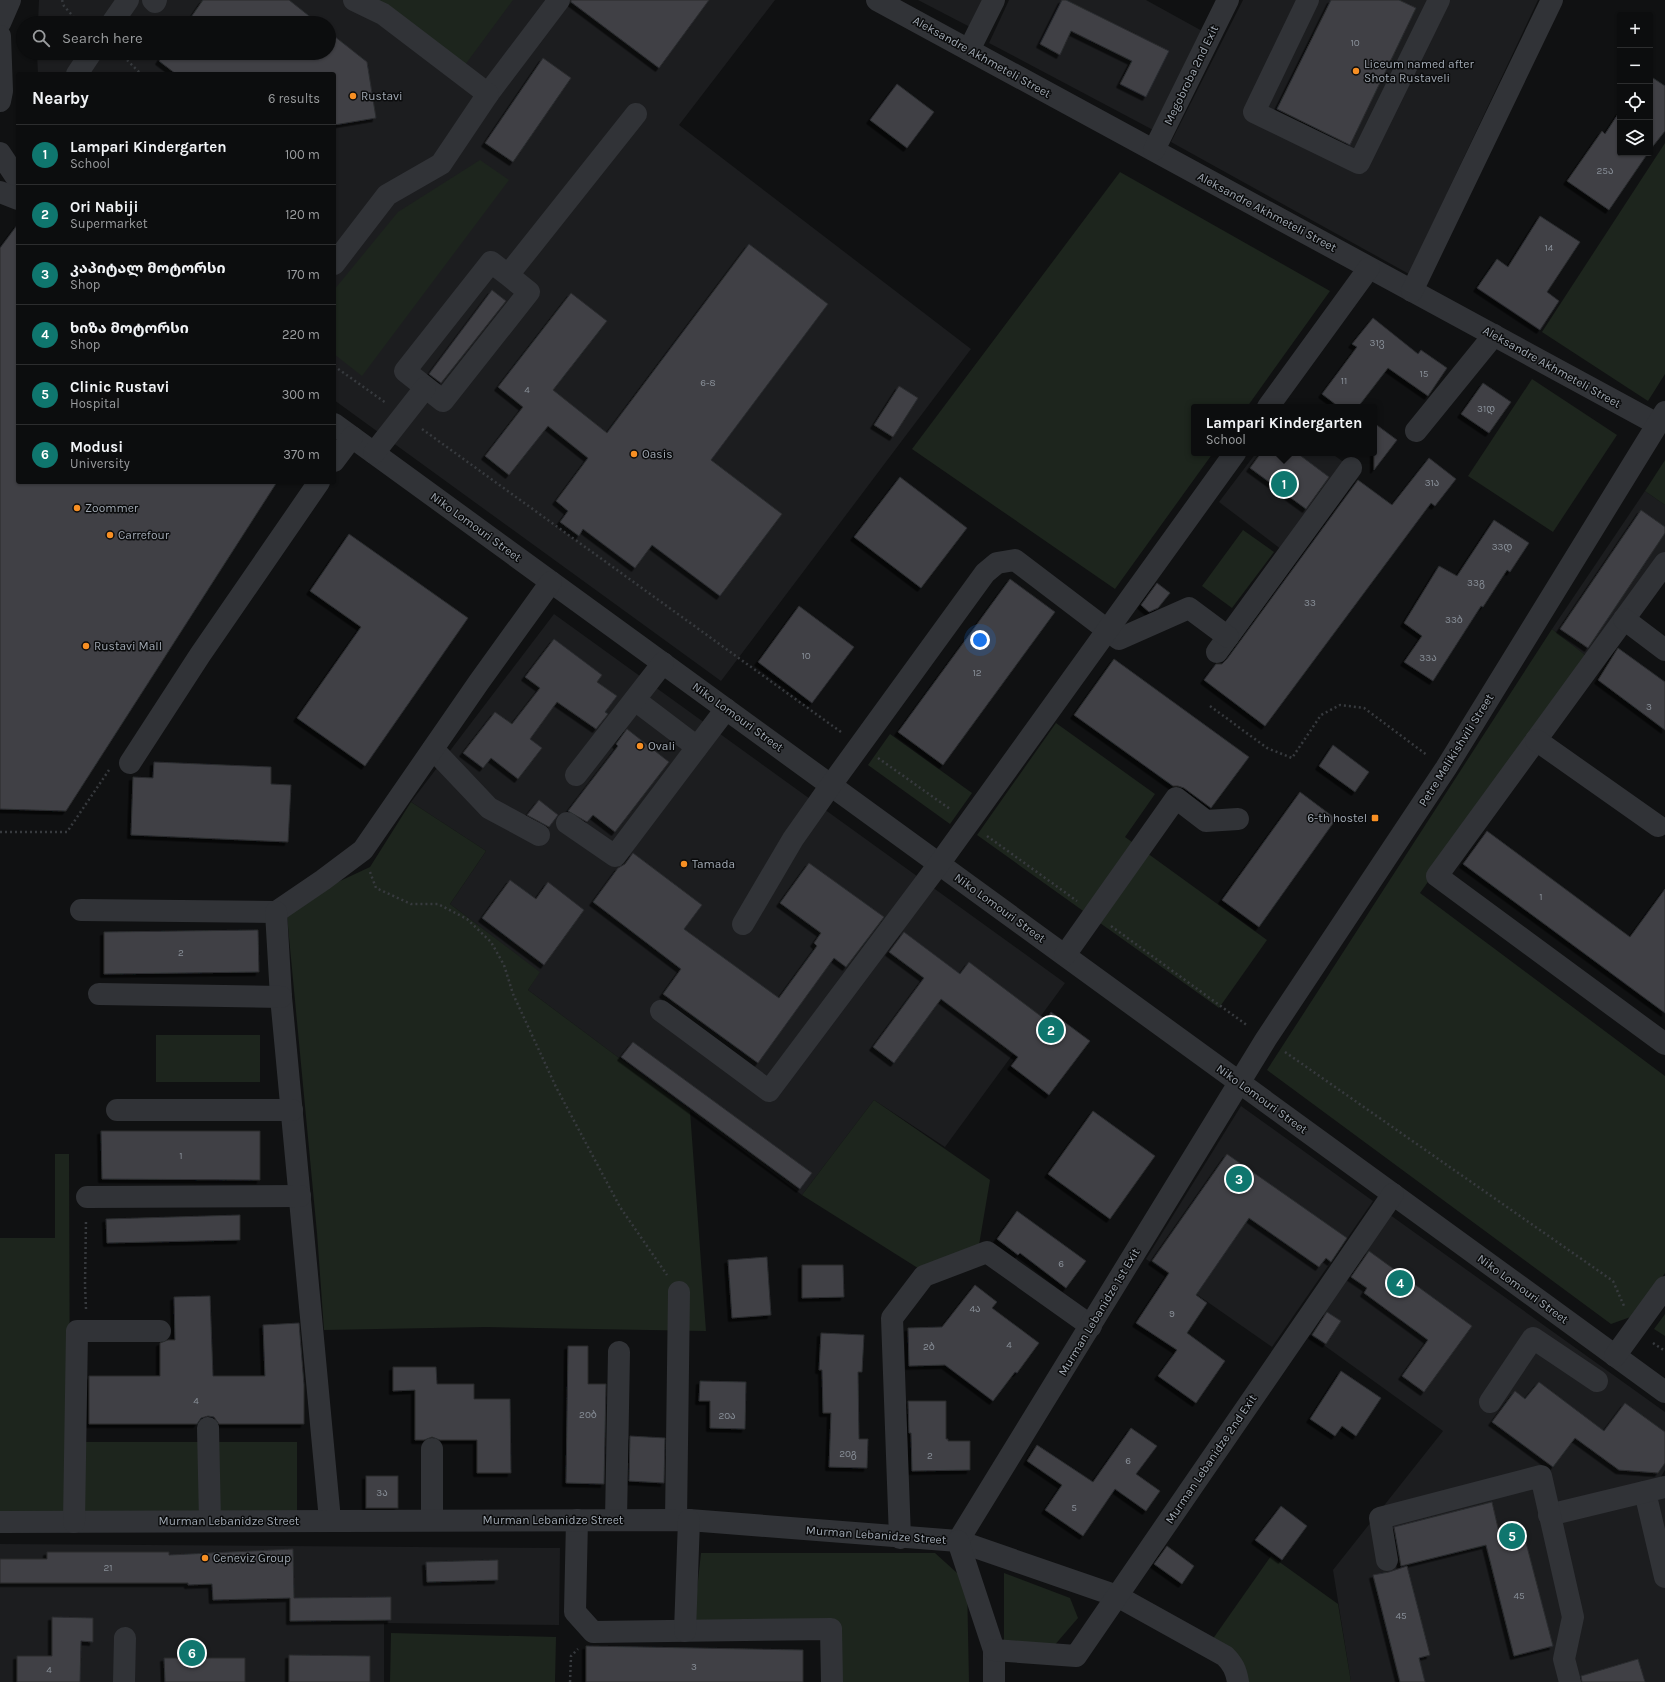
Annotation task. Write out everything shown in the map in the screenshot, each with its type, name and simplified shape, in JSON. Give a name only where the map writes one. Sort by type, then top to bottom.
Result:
[{"type":"street","points":[[0,23],[10,0]]},
{"type":"street","points":[[117,16],[128,0]]},
{"type":"street","points":[[153,0],[155,2],[156,0]]},
{"type":"street","points":[[354,0],[383,14],[488,94]]},
{"type":"street","points":[[336,261],[387,195],[441,164],[488,94],[559,0]]},
{"type":"street","name":"Aleksandre Akhmeteli Street","points":[[877,0],[1494,335],[1661,418]]},
{"type":"street","points":[[969,50],[994,0]]},
{"type":"street","name":"Megobroba 2nd Exit","points":[[1154,150],[1228,0]]},
{"type":"street","points":[[1308,0],[1254,112],[1359,163],[1439,0]]},
{"type":"street","points":[[1412,291],[1552,0]]},
{"type":"street","points":[[0,36],[2,91],[0,101]]},
{"type":"street","points":[[78,72],[86,60]]},
{"type":"street","points":[[508,275],[636,114]]},
{"type":"street","points":[[0,153],[16,177]]},
{"type":"street","points":[[0,192],[16,198]]},
{"type":"street","points":[[491,262],[508,275],[529,292],[443,402],[405,371],[491,262]]},
{"type":"street","points":[[1270,404],[1369,268]]},
{"type":"street","points":[[1416,431],[1494,335]]},
{"type":"street","points":[[374,453],[425,388]]},
{"type":"street","name":"Petre Melikishvili Street","points":[[1240,1083],[1266,1039],[1446,768],[1661,418]]},
{"type":"street","name":"Niko Lomouri Street","points":[[336,425],[1665,1392]]},
{"type":"street","points":[[336,459],[352,437]]},
{"type":"street","points":[[661,1011],[770,1091],[969,823],[1233,456]]},
{"type":"street","points":[[743,924],[794,839],[831,785],[984,573],[997,563],[1015,560],[1119,639],[1189,608],[1223,645],[1351,468]]},
{"type":"street","points":[[130,763],[200,655],[318,484]]},
{"type":"street","points":[[1665,563],[1437,876],[1665,1044]]},
{"type":"street","points":[[81,910],[276,912],[363,850],[552,582]]},
{"type":"street","points":[[1624,619],[1665,650]]},
{"type":"street","points":[[576,775],[663,663]]},
{"type":"street","points":[[635,700],[697,747]]},
{"type":"street","points":[[567,823],[615,856],[726,709]]},
{"type":"street","points":[[1536,740],[1658,826]]},
{"type":"street","points":[[433,749],[488,808],[539,835]]},
{"type":"street","points":[[1065,955],[1176,798],[1206,821],[1238,819]]},
{"type":"street","points":[[276,912],[281,996],[330,1520]]},
{"type":"street","points":[[99,994],[281,996]]},
{"type":"street","name":"Murman Lebanidze 1st Exit","points":[[958,1541],[1240,1083]]},
{"type":"street","points":[[117,1110],[292,1110]]},
{"type":"street","name":"Murman Lebanidze 2nd Exit","points":[[994,1650],[1076,1656],[1392,1194]]},
{"type":"street","points":[[87,1197],[300,1196]]},
{"type":"street","points":[[900,1538],[892,1318],[924,1276],[987,1252],[1091,1326]]},
{"type":"street","points":[[1615,1356],[1665,1288]]},
{"type":"street","points":[[679,1292],[682,1520],[686,1631]]},
{"type":"street","points":[[1558,1355],[1578,1329]]},
{"type":"street","points":[[74,1522],[77,1331],[160,1331]]},
{"type":"street","points":[[1490,1402],[1533,1338],[1597,1381]]},
{"type":"street","points":[[616,1520],[619,1352]]},
{"type":"street","points":[[208,1428],[210,1521]]},
{"type":"street","points":[[432,1449],[432,1520]]},
{"type":"street","points":[[1387,1560],[1380,1518],[1541,1476],[1573,1617],[1564,1659],[1570,1682]]},
{"type":"street","points":[[1550,1515],[1655,1489],[1665,1577]]},
{"type":"street","points":[[577,1520],[575,1612],[593,1632],[831,1629],[832,1682]]},
{"type":"street","name":"Murman Lebanidze Street","points":[[0,1522],[682,1520],[900,1538],[958,1541],[994,1650],[994,1682]]},
{"type":"street","points":[[958,1541],[1118,1596],[1225,1656],[1233,1664],[1238,1682]]},
{"type":"street","points":[[124,1682],[125,1638]]},
{"type":"path","points":[[62,0],[64,6],[73,16]]},
{"type":"path","points":[[127,60],[139,72]]},
{"type":"path","points":[[336,367],[969,823],[1266,1039],[1613,1281],[1634,1329]]},
{"type":"path","points":[[1210,706],[1267,748],[1292,758],[1321,715],[1340,705],[1364,708],[1446,768]]},
{"type":"path","points":[[363,850],[376,888],[411,904],[438,904],[467,919],[492,942],[504,965],[513,994],[543,1060],[620,1207],[679,1292]]},
{"type":"path","points":[[87,1197],[85,1285],[88,1331]]},
{"type":"path","points":[[570,1682],[571,1656],[593,1632]]},
{"type":"shaded area","points":[[39,0],[775,0],[679,125],[971,349],[721,681],[336,401],[336,72],[38,72],[37,60],[336,60],[336,16],[38,16]]},
{"type":"shaded area","points":[[373,0],[513,0],[465,65]]},
{"type":"shaded area","points":[[918,0],[984,0],[970,27]]},
{"type":"shaded area","points":[[1009,0],[1146,0],[1204,32],[1155,131],[989,43]]},
{"type":"shaded area","name":"Liceum named after Shota Rustaveli","points":[[1243,0],[1538,0],[1409,274],[1171,142]]},
{"type":"shaded area","points":[[1665,143],[1665,374],[1648,401],[1542,332]]},
{"type":"shaded area","points":[[480,160],[509,180],[362,376],[336,356],[336,288],[398,212]]},
{"type":"shaded area","points":[[1120,172],[1330,291],[1249,404],[1191,404],[1191,456],[1211,456],[1115,589],[912,449]]},
{"type":"shaded area","points":[[1532,379],[1617,435],[1553,532],[1468,476]]},
{"type":"shaded area","points":[[1254,456],[1335,456],[1349,466],[1286,553],[1219,502]]},
{"type":"shaded area","points":[[1665,460],[1665,505],[1645,491]]},
{"type":"shaded area","points":[[1645,491],[1665,505],[1665,558],[1589,658],[1552,629]]},
{"type":"shaded area","points":[[1243,530],[1274,552],[1232,608],[1202,586]]},
{"type":"shaded area","points":[[554,614],[1065,983],[945,1147],[874,1100],[802,1195],[528,990],[539,972],[450,904],[486,851],[411,802]]},
{"type":"shaded area","points":[[1552,629],[1589,658],[1420,893],[1665,1076],[1665,1273],[1636,1315],[1611,1324],[1267,1070]]},
{"type":"shaded area","points":[[1056,723],[1155,794],[1125,837],[1267,940],[1219,1008],[977,835]]},
{"type":"shaded area","points":[[890,734],[972,793],[950,824],[868,765]]},
{"type":"shaded area","points":[[411,802],[486,851],[450,904],[540,972],[528,990],[690,1111],[706,1331],[486,1327],[324,1330],[317,1233],[287,916],[325,888],[370,867]]},
{"type":"shaded area","points":[[156,1035],[260,1035],[260,1082],[156,1082]]},
{"type":"shaded area","points":[[874,1100],[990,1180],[979,1245],[921,1270],[802,1195]]},
{"type":"shaded area","points":[[1241,1106],[1373,1201],[1272,1347],[1146,1259]]},
{"type":"shaded area","points":[[55,1154],[69,1154],[70,1442],[297,1442],[297,1513],[0,1513],[0,1238],[55,1238]]},
{"type":"shaded area","points":[[1386,1212],[1665,1412],[1665,1470],[1659,1480],[1665,1485],[1665,1682],[1351,1682],[1333,1570],[1443,1431],[1307,1333]]},
{"type":"shaded area","points":[[1665,1314],[1665,1336],[1654,1329]]},
{"type":"shaded area","points":[[0,1544],[560,1548],[559,1625],[384,1623],[384,1682],[0,1682]]},
{"type":"shaded area","points":[[701,1553],[935,1553],[967,1582],[969,1682],[836,1682],[835,1624],[693,1626]]},
{"type":"shaded area","points":[[1271,1556],[1338,1604],[1351,1682],[1248,1682],[1210,1643]]},
{"type":"shaded area","points":[[1004,1573],[1070,1598],[1078,1618],[1053,1647],[1004,1644]]},
{"type":"shaded area","points":[[391,1633],[556,1637],[555,1682],[390,1682]]},
{"type":"building","points":[[203,0],[289,0],[309,16],[192,16]]},
{"type":"building","points":[[571,0],[709,0],[659,68],[571,2]]},
{"type":"building","points":[[1062,0],[1066,0],[1169,51],[1146,97],[1120,84],[1132,61],[1071,31],[1060,55],[1040,44]]},
{"type":"building","points":[[1331,0],[1399,0],[1416,8],[1350,145],[1277,109]]},
{"type":"building","name":"Rustavi","points":[[336,38],[367,62],[376,118],[336,125],[336,72],[173,72],[159,61],[336,60]]},
{"type":"building","points":[[543,58],[571,78],[513,162],[485,143]]},
{"type":"building","points":[[1653,78],[1665,86],[1665,131],[1653,146]]},
{"type":"building","points":[[897,84],[934,112],[907,148],[870,120]]},
{"type":"building","points":[[1617,116],[1617,156],[1646,156],[1609,210],[1567,181],[1602,131],[1605,134]]},
{"type":"building","points":[[1540,216],[1580,242],[1547,292],[1559,301],[1540,330],[1477,288],[1497,259],[1508,267]]},
{"type":"building","name":"Rustavi Mall","points":[[16,227],[16,484],[276,484],[66,811],[0,809],[0,248]]},
{"type":"building","points":[[749,244],[828,304],[711,460],[782,514],[720,596],[652,545],[635,568],[583,529],[579,536],[560,522],[568,511],[556,501],[588,458],[548,426],[509,475],[485,456],[523,407],[498,387],[571,293],[607,321],[553,390],[607,433]]},
{"type":"building","points":[[492,290],[506,301],[441,383],[429,374]]},
{"type":"building","points":[[1373,318],[1418,354],[1421,350],[1447,368],[1428,396],[1388,368],[1360,404],[1335,404],[1322,394],[1357,347],[1352,344]]},
{"type":"building","points":[[1483,383],[1511,402],[1489,433],[1461,414]]},
{"type":"building","points":[[899,386],[918,398],[893,437],[874,425]]},
{"type":"building","points":[[1377,425],[1397,440],[1374,470],[1374,456],[1377,456]]},
{"type":"building","points":[[1259,456],[1301,456],[1329,477],[1306,509],[1250,468]]},
{"type":"building","points":[[1429,458],[1456,479],[1435,506],[1431,503],[1265,726],[1204,680],[1216,664],[1222,664],[1227,659],[1358,480],[1392,505]]},
{"type":"building","points":[[900,477],[967,528],[921,588],[854,537]]},
{"type":"building","points":[[1641,510],[1665,527],[1665,533],[1588,648],[1560,629]]},
{"type":"building","points":[[1494,520],[1529,543],[1510,572],[1507,570],[1483,607],[1481,606],[1433,681],[1404,662],[1422,636],[1404,623],[1439,566],[1457,576]]},
{"type":"building","points":[[349,534],[468,618],[365,766],[297,718],[361,627],[310,591]]},
{"type":"building","points":[[1010,579],[1055,612],[943,765],[898,732]]},
{"type":"building","points":[[1157,583],[1170,593],[1158,608],[1149,612],[1141,605]]},
{"type":"building","points":[[799,606],[854,647],[812,703],[758,662]]},
{"type":"building","points":[[554,639],[602,675],[597,682],[617,696],[605,712],[608,714],[596,729],[557,702],[530,739],[542,748],[518,779],[491,758],[483,768],[463,753],[495,712],[512,724],[540,688],[525,677]]},
{"type":"building","points":[[1618,648],[1665,682],[1665,730],[1598,680]]},
{"type":"building","points":[[1114,659],[1249,757],[1211,808],[1184,788],[1173,786],[1074,715]]},
{"type":"building","points":[[627,729],[669,762],[615,832],[593,815],[587,822],[568,811],[618,746],[616,744]]},
{"type":"building","points":[[1333,745],[1369,772],[1355,792],[1319,766]]},
{"type":"building","points":[[154,762],[271,767],[271,784],[291,785],[288,842],[131,835],[133,777],[153,778]]},
{"type":"building","points":[[1300,792],[1336,819],[1259,927],[1222,900]]},
{"type":"building","points":[[539,800],[558,815],[549,827],[527,815]]},
{"type":"building","points":[[1487,831],[1630,937],[1665,889],[1665,1013],[1463,864]]},
{"type":"building","points":[[633,853],[702,905],[684,929],[779,998],[817,946],[814,943],[821,933],[780,903],[809,863],[884,917],[846,967],[834,958],[758,1063],[663,994],[681,969],[593,902],[618,868],[625,864]]},
{"type":"building","points":[[510,880],[536,899],[548,882],[584,910],[544,965],[482,918]]},
{"type":"building","points":[[258,930],[259,972],[104,974],[104,932]]},
{"type":"building","points":[[904,932],[960,974],[969,962],[1046,1020],[1051,1012],[1090,1041],[1049,1095],[1011,1066],[1018,1057],[941,999],[894,1063],[873,1047],[924,978],[889,952]]},
{"type":"building","points":[[633,1042],[812,1173],[800,1189],[621,1057]]},
{"type":"building","points":[[1093,1111],[1155,1156],[1110,1219],[1048,1174]]},
{"type":"building","points":[[101,1131],[260,1131],[260,1180],[102,1179]]},
{"type":"building","points":[[1227,1154],[1347,1238],[1331,1262],[1326,1258],[1319,1267],[1249,1218],[1196,1295],[1207,1303],[1187,1333],[1225,1361],[1196,1403],[1158,1376],[1177,1350],[1136,1323],[1169,1273],[1152,1261]]},
{"type":"building","points":[[1017,1211],[1086,1261],[1066,1288],[1020,1253],[1018,1255],[997,1239]]},
{"type":"building","points":[[240,1215],[240,1240],[107,1243],[106,1219]]},
{"type":"building","points":[[1369,1251],[1472,1326],[1424,1392],[1402,1376],[1428,1340],[1364,1293],[1367,1288],[1351,1277]]},
{"type":"building","points":[[767,1257],[771,1315],[732,1318],[728,1260]]},
{"type":"building","points":[[802,1265],[843,1265],[844,1297],[802,1298]]},
{"type":"building","points":[[975,1285],[997,1302],[992,1308],[1039,1343],[1017,1373],[1015,1372],[993,1401],[945,1365],[909,1366],[908,1328],[942,1327]]},
{"type":"building","points":[[210,1296],[213,1376],[265,1376],[263,1325],[299,1323],[304,1385],[304,1424],[219,1424],[214,1417],[208,1416],[201,1418],[197,1424],[89,1424],[89,1376],[160,1376],[160,1343],[168,1340],[175,1340],[174,1297]]},
{"type":"building","points":[[1327,1312],[1341,1321],[1326,1344],[1312,1335]]},
{"type":"building","points":[[821,1333],[864,1335],[862,1372],[858,1372],[859,1439],[868,1439],[867,1468],[829,1467],[831,1413],[823,1413],[822,1370],[819,1370]]},
{"type":"building","points":[[568,1346],[588,1346],[588,1384],[606,1384],[604,1484],[566,1483]]},
{"type":"building","points":[[393,1367],[436,1367],[437,1384],[474,1384],[474,1399],[510,1399],[511,1473],[477,1473],[477,1440],[440,1440],[432,1437],[424,1440],[415,1440],[415,1390],[393,1391]]},
{"type":"building","points":[[1341,1371],[1381,1398],[1356,1436],[1342,1426],[1335,1436],[1310,1419]]},
{"type":"building","points":[[700,1381],[746,1382],[745,1429],[710,1428],[710,1401],[699,1401]]},
{"type":"building","points":[[1539,1382],[1604,1431],[1625,1403],[1665,1432],[1665,1463],[1658,1473],[1619,1470],[1575,1438],[1553,1467],[1492,1422],[1515,1391],[1525,1399]]},
{"type":"building","points":[[908,1401],[946,1401],[946,1439],[948,1439],[948,1441],[970,1441],[970,1470],[912,1471]]},
{"type":"building","points":[[1131,1428],[1157,1446],[1136,1474],[1160,1491],[1146,1511],[1115,1489],[1083,1536],[1045,1510],[1062,1485],[1027,1461],[1037,1445],[1093,1482]]},
{"type":"building","points":[[630,1436],[665,1438],[664,1483],[629,1481]]},
{"type":"building","points":[[366,1476],[398,1476],[398,1508],[366,1508]]},
{"type":"building","points":[[1492,1502],[1501,1541],[1524,1535],[1553,1646],[1514,1656],[1486,1545],[1401,1566],[1394,1527]]},
{"type":"building","points":[[1281,1506],[1307,1526],[1282,1560],[1255,1540]]},
{"type":"building","points":[[1167,1546],[1194,1566],[1182,1584],[1154,1564]]},
{"type":"building","points":[[293,1549],[294,1598],[391,1597],[391,1620],[290,1621],[290,1598],[213,1600],[212,1584],[0,1583],[0,1559],[47,1559],[47,1552],[169,1552],[169,1555]]},
{"type":"building","points":[[498,1560],[498,1580],[427,1582],[426,1562]]},
{"type":"building","points":[[1407,1566],[1430,1655],[1419,1658],[1425,1682],[1400,1682],[1373,1575]]},
{"type":"building","points":[[52,1617],[93,1618],[93,1642],[81,1641],[80,1682],[17,1682],[17,1656],[52,1656]]},
{"type":"building","points":[[586,1646],[803,1650],[803,1682],[586,1682]]},
{"type":"building","points":[[289,1655],[370,1656],[370,1682],[289,1682]]},
{"type":"building","points":[[164,1658],[245,1658],[245,1682],[165,1682]]},
{"type":"building","points":[[1638,1659],[1645,1682],[1582,1682],[1581,1676]]},
{"type":"place","name":"Liceum named after Shota Rustaveli","points":[[1356,71]]},
{"type":"place","name":"Rustavi","points":[[353,96]]},
{"type":"place","name":"Oasis","points":[[634,454]]},
{"type":"place","name":"Lampari Kindergarten","points":[[1284,484]]},
{"type":"place","name":"Zoommer","points":[[77,508]]},
{"type":"place","name":"Carrefour","points":[[110,535]]},
{"type":"place","name":"Rustavi Mall","points":[[86,646]]},
{"type":"place","name":"Ovali","points":[[640,746]]},
{"type":"place","name":"6-th hostel","points":[[1375,818]]},
{"type":"place","name":"Tamada","points":[[684,864]]},
{"type":"place","name":"Ori Nabiji","points":[[1051,1030]]},
{"type":"place","name":"კაპიტალ მოტორსი","points":[[1239,1179]]},
{"type":"place","name":"ხიზა მოტორსი","points":[[1400,1283]]},
{"type":"place","name":"Clinic Rustavi","points":[[1512,1536]]},
{"type":"place","name":"Ceneviz Group","points":[[205,1558]]},
{"type":"place","name":"Modusi","points":[[192,1653]]}]
